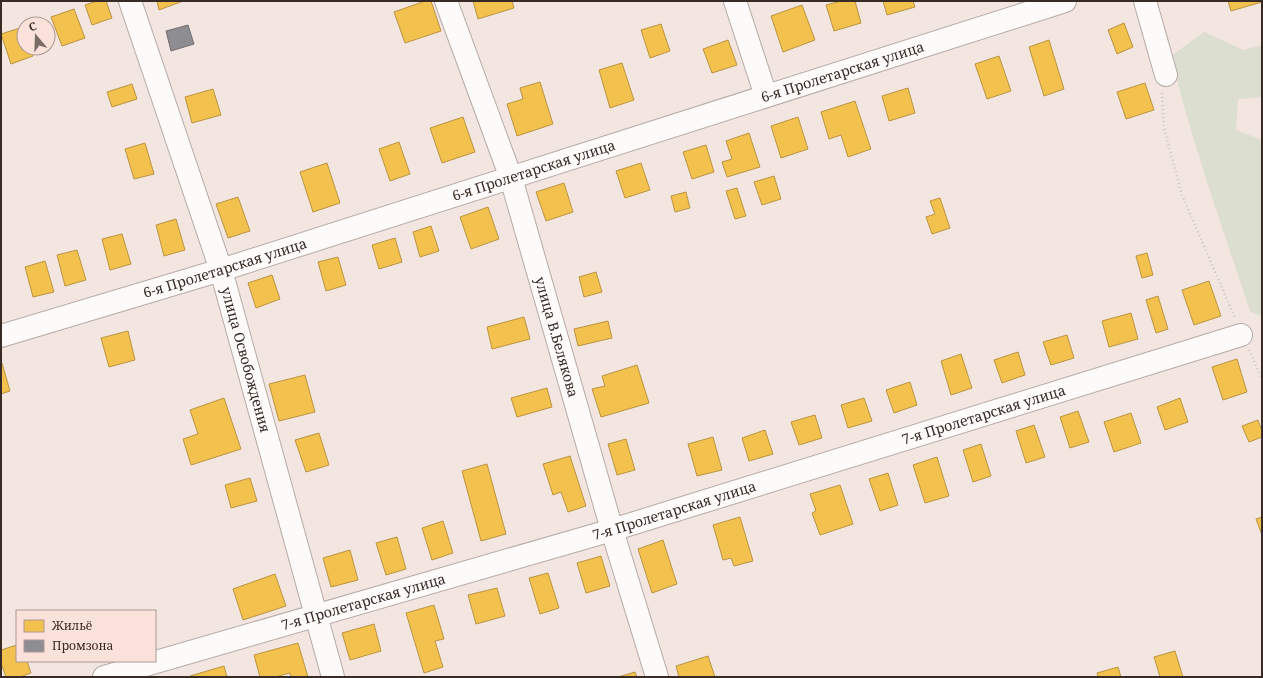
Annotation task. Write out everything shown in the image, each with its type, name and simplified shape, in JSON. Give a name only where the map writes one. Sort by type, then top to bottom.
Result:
[{"type":"street","name":"улица Освобождения","points":[[130,1],[221,270],[333,677]]},
{"type":"street","name":"улица В.Белякова","points":[[446,1],[511,178],[612,530],[656,677]]},
{"type":"street","points":[[735,1],[766,96]]},
{"type":"street","name":"6-я Пролетарская улица","points":[[1,336],[221,270],[1064,1]]},
{"type":"street","points":[[1145,1],[1166,75]]},
{"type":"street","name":"7-я Пролетарская улица","points":[[156,662],[612,530],[1241,335]]},
{"type":"street","name":"7-я Пролетарская улица","points":[[104,677],[155,662]]},
{"type":"path","points":[[1166,75],[1161,81],[1164,128],[1182,195],[1230,304],[1241,335],[1262,379]]},
{"type":"shaded area","points":[[1204,32],[1244,50],[1262,45],[1262,97],[1238,99],[1236,130],[1262,140],[1262,317],[1250,311],[1188,121],[1171,56]]},
{"type":"building: Жильё","points":[[97,1],[106,1],[112,18],[92,25],[85,5]]},
{"type":"building: Жильё","points":[[157,1],[183,1],[159,10]]},
{"type":"building: Жильё","points":[[425,1],[431,1],[441,31],[405,43],[394,12]]},
{"type":"building: Жильё","points":[[473,1],[512,1],[514,8],[478,19]]},
{"type":"building: Жильё","points":[[841,1],[855,1],[861,23],[834,31],[826,5]]},
{"type":"building: Жильё","points":[[883,1],[913,1],[915,7],[887,15]]},
{"type":"building: Жильё","points":[[1228,1],[1262,1],[1262,2],[1231,11]]},
{"type":"building: Жильё","points":[[802,5],[815,40],[783,52],[771,16]]},
{"type":"building: Жильё","points":[[74,9],[85,38],[62,46],[56,30],[56,16],[54,16]]},
{"type":"building: Жильё","points":[[1124,23],[1133,47],[1117,54],[1108,30]]},
{"type":"building: Жильё","points":[[661,24],[670,51],[650,58],[641,30]]},
{"type":"building: Жильё","points":[[16,29],[16,56],[33,56],[11,64],[1,34]]},
{"type":"building: Жильё","points":[[728,40],[737,65],[712,73],[703,49]]},
{"type":"building: Жильё","points":[[1049,40],[1064,89],[1044,96],[1029,47]]},
{"type":"building: Жильё","points":[[999,56],[1011,91],[987,99],[975,64]]},
{"type":"building: Жильё","points":[[622,63],[634,100],[610,108],[599,70]]},
{"type":"building: Жильё","points":[[540,82],[553,124],[517,136],[507,104],[523,99],[520,88]]},
{"type":"building: Жильё","points":[[1145,83],[1154,110],[1126,119],[1117,92]]},
{"type":"building: Жильё","points":[[132,84],[137,99],[112,107],[107,92]]},
{"type":"building: Жильё","points":[[908,88],[915,113],[889,121],[882,96]]},
{"type":"building: Жильё","points":[[213,89],[221,115],[192,123],[185,97]]},
{"type":"building: Жильё","points":[[855,101],[871,149],[848,157],[841,135],[829,139],[821,112]]},
{"type":"building: Жильё","points":[[463,117],[475,152],[442,163],[430,128]]},
{"type":"building: Жильё","points":[[798,117],[808,149],[781,158],[771,126]]},
{"type":"building: Жильё","points":[[749,133],[760,167],[727,177],[722,162],[732,159],[726,141]]},
{"type":"building: Жильё","points":[[399,142],[410,174],[390,181],[379,149]]},
{"type":"building: Жильё","points":[[145,143],[154,174],[134,179],[125,149]]},
{"type":"building: Жильё","points":[[706,145],[714,172],[692,179],[683,152]]},
{"type":"building: Жильё","points":[[327,163],[340,203],[313,212],[300,172]]},
{"type":"building: Жильё","points":[[641,163],[650,190],[625,198],[616,171]]},
{"type":"building: Жильё","points":[[774,176],[781,199],[762,205],[754,182]]},
{"type":"building: Жильё","points":[[564,183],[573,212],[546,221],[536,192]]},
{"type":"building: Жильё","points":[[737,188],[746,216],[735,219],[726,191]]},
{"type":"building: Жильё","points":[[686,192],[690,208],[675,212],[671,196]]},
{"type":"building: Жильё","points":[[238,197],[250,231],[228,238],[216,204]]},
{"type":"building: Жильё","points":[[940,198],[950,228],[932,234],[926,217],[935,214],[930,201]]},
{"type":"building: Жильё","points":[[488,207],[499,239],[471,249],[460,217]]},
{"type":"building: Жильё","points":[[176,219],[185,250],[164,256],[156,225]]},
{"type":"building: Жильё","points":[[431,226],[439,251],[420,257],[413,232]]},
{"type":"building: Жильё","points":[[122,234],[131,264],[110,270],[102,239]]},
{"type":"building: Жильё","points":[[395,238],[402,262],[379,269],[372,245]]},
{"type":"building: Жильё","points":[[77,250],[86,280],[65,286],[57,255]]},
{"type":"building: Жильё","points":[[1147,253],[1153,275],[1142,278],[1136,256]]},
{"type":"building: Жильё","points":[[338,257],[346,285],[326,291],[318,262]]},
{"type":"building: Жильё","points":[[45,261],[54,292],[33,297],[25,267]]},
{"type":"building: Жильё","points":[[596,272],[602,292],[584,297],[579,277]]},
{"type":"building: Жильё","points":[[272,275],[280,299],[256,308],[248,283]]},
{"type":"building: Жильё","points":[[1209,281],[1221,316],[1194,325],[1182,290]]},
{"type":"building: Жильё","points":[[1158,296],[1168,329],[1156,333],[1146,300]]},
{"type":"building: Жильё","points":[[1131,313],[1138,339],[1109,347],[1102,321]]},
{"type":"building: Жильё","points":[[524,317],[530,339],[492,349],[487,327]]},
{"type":"building: Жильё","points":[[608,321],[612,338],[578,346],[574,329]]},
{"type":"building: Жильё","points":[[128,331],[135,360],[109,367],[101,338]]},
{"type":"building: Жильё","points":[[1067,335],[1074,358],[1051,365],[1043,342]]},
{"type":"building: Жильё","points":[[1018,352],[1025,375],[1002,383],[994,360]]},
{"type":"building: Жильё","points":[[961,354],[972,388],[951,395],[941,361]]},
{"type":"building: Жильё","points":[[1237,359],[1247,392],[1223,400],[1212,367]]},
{"type":"building: Жильё","points":[[2,363],[10,391],[1,394],[1,364]]},
{"type":"building: Жильё","points":[[637,365],[649,403],[601,417],[592,389],[605,386],[602,376]]},
{"type":"building: Жильё","points":[[305,375],[315,412],[279,421],[269,384]]},
{"type":"building: Жильё","points":[[910,382],[917,405],[894,413],[886,390]]},
{"type":"building: Жильё","points":[[547,388],[552,407],[517,417],[511,398]]},
{"type":"building: Жильё","points":[[224,398],[241,449],[191,465],[183,439],[198,434],[190,410]]},
{"type":"building: Жильё","points":[[864,398],[872,421],[848,428],[841,405]]},
{"type":"building: Жильё","points":[[1180,398],[1188,422],[1165,430],[1157,407]]},
{"type":"building: Жильё","points":[[1078,411],[1089,442],[1070,448],[1060,417]]},
{"type":"building: Жильё","points":[[1131,413],[1141,443],[1114,452],[1104,422]]},
{"type":"building: Жильё","points":[[815,415],[822,438],[799,445],[791,422]]},
{"type":"building: Жильё","points":[[1258,420],[1262,431],[1262,437],[1249,442],[1242,426]]},
{"type":"building: Жильё","points":[[1034,425],[1045,457],[1026,463],[1016,431]]},
{"type":"building: Жильё","points":[[765,430],[773,454],[749,461],[742,438]]},
{"type":"building: Жильё","points":[[319,433],[329,465],[306,472],[295,440]]},
{"type":"building: Жильё","points":[[713,437],[722,470],[697,476],[688,444]]},
{"type":"building: Жильё","points":[[626,439],[635,470],[617,475],[608,444]]},
{"type":"building: Жильё","points":[[981,444],[991,476],[973,482],[963,450]]},
{"type":"building: Жильё","points":[[570,456],[586,506],[568,512],[561,492],[553,495],[543,464]]},
{"type":"building: Жильё","points":[[937,457],[949,496],[925,503],[913,465]]},
{"type":"building: Жильё","points":[[487,464],[506,534],[481,541],[462,471]]},
{"type":"building: Жильё","points":[[888,473],[898,505],[880,511],[869,479]]},
{"type":"building: Жильё","points":[[250,478],[257,501],[231,508],[225,485]]},
{"type":"building: Жильё","points":[[840,485],[853,524],[820,535],[812,513],[816,511],[810,494]]},
{"type":"building: Жильё","points":[[740,517],[753,561],[734,566],[731,558],[723,560],[713,525]]},
{"type":"building: Жильё","points":[[1262,517],[1262,535],[1256,519]]},
{"type":"building: Жильё","points":[[443,521],[453,553],[432,560],[422,528]]},
{"type":"building: Жильё","points":[[397,537],[406,569],[386,575],[376,543]]},
{"type":"building: Жильё","points":[[663,540],[677,584],[652,593],[638,549]]},
{"type":"building: Жильё","points":[[350,550],[358,580],[331,587],[323,558]]},
{"type":"building: Жильё","points":[[601,556],[610,586],[586,593],[577,563]]},
{"type":"building: Жильё","points":[[548,573],[559,608],[540,614],[529,578]]},
{"type":"building: Жильё","points":[[275,574],[286,606],[243,620],[233,589]]},
{"type":"building: Жильё","points":[[497,588],[505,616],[476,624],[468,595]]},
{"type":"building: Жильё","points":[[434,605],[444,639],[435,641],[443,667],[424,673],[406,613]]},
{"type":"building: Жильё","points":[[374,624],[381,651],[350,660],[342,633]]},
{"type":"building: Жильё","points":[[298,643],[308,677],[291,677],[290,673],[275,677],[260,677],[254,655]]},
{"type":"building: Жильё","points":[[16,645],[16,662],[27,662],[31,673],[20,677],[6,677],[1,663],[1,650]]},
{"type":"building: Жильё","points":[[1175,651],[1183,677],[1160,677],[1154,657]]},
{"type":"building: Жильё","points":[[708,656],[715,677],[679,677],[676,666]]},
{"type":"building: Жильё","points":[[224,666],[227,677],[190,677],[190,676]]},
{"type":"building: Жильё","points":[[1118,667],[1121,677],[1098,677],[1097,673]]},
{"type":"building: Жильё","points":[[635,672],[637,677],[618,677]]},
{"type":"building: Промзона","points":[[188,25],[194,44],[171,51],[166,31]]}]
